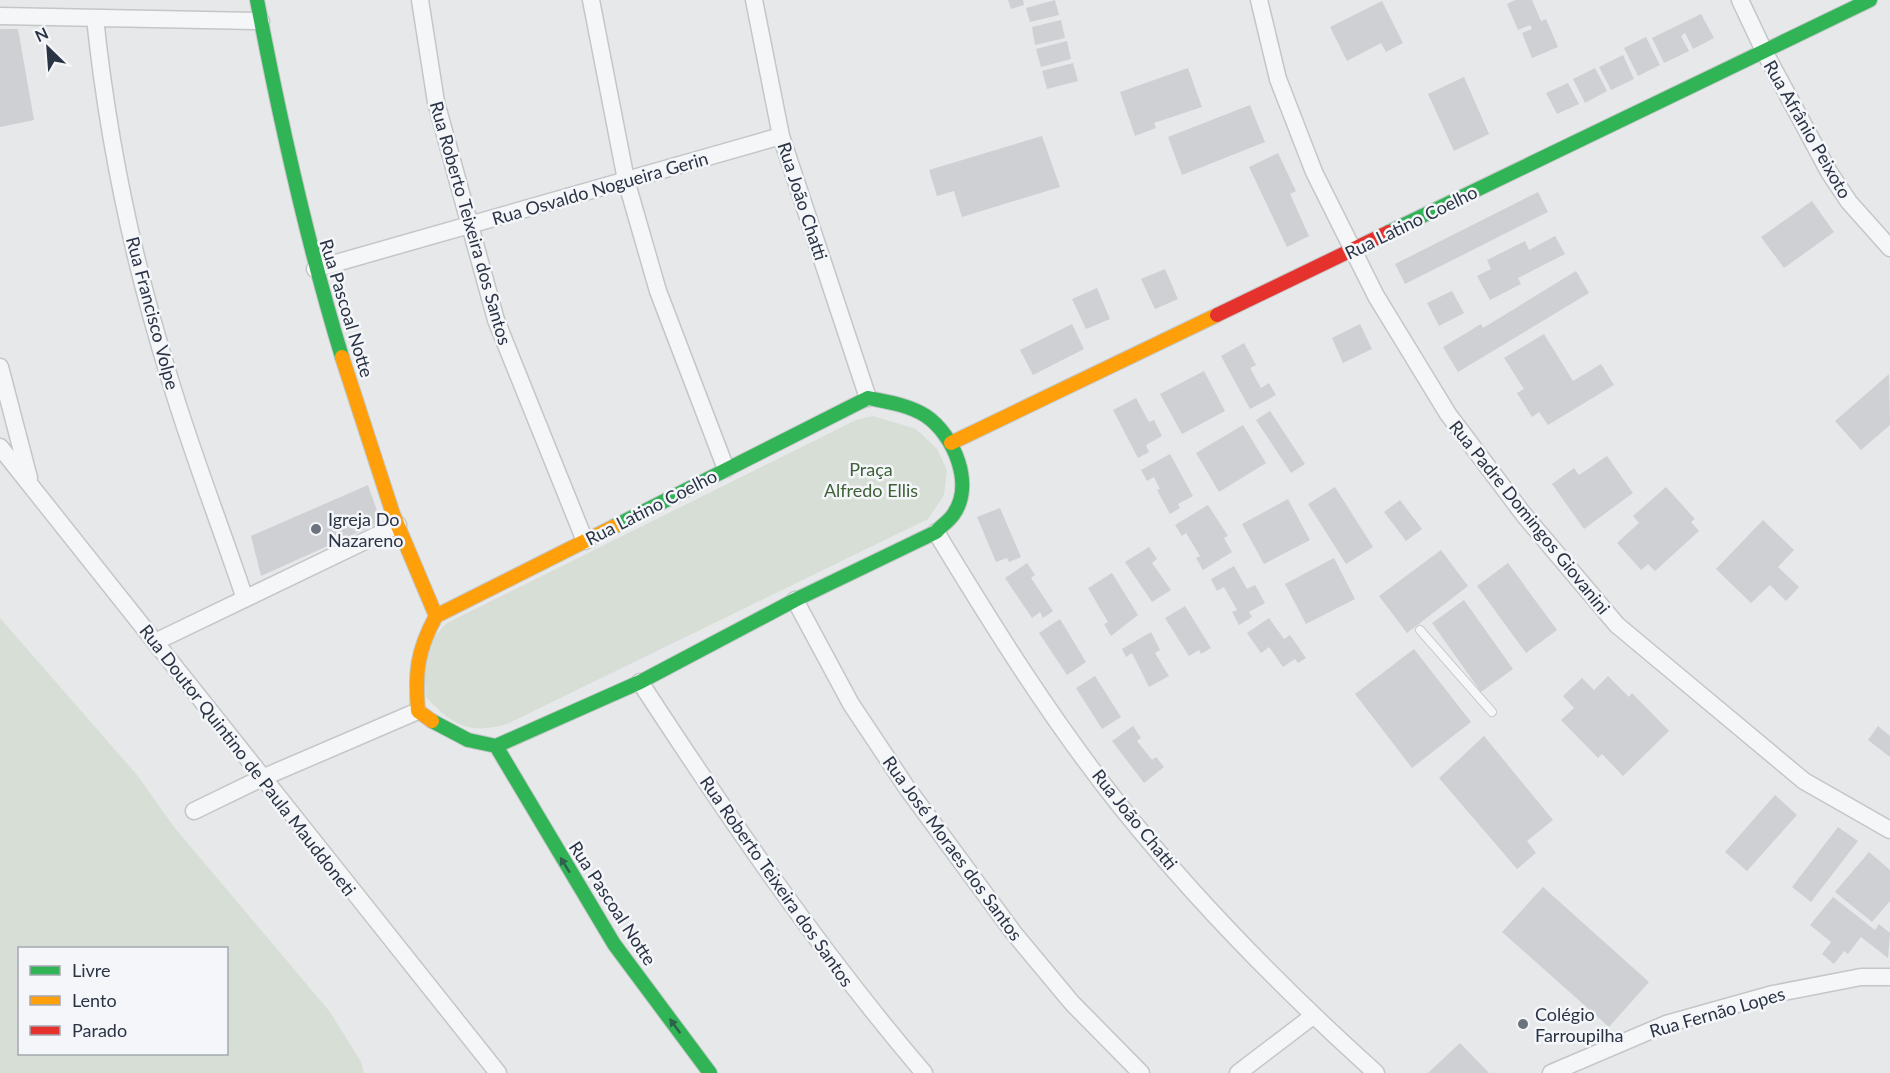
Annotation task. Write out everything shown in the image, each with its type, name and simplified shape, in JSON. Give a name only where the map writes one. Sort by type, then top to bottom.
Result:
[{"type":"street","name":"Rua Pascoal Notte","points":[[257,0],[283,138],[315,269],[374,461],[436,615]]},
{"type":"street","name":"Rua Roberto Teixeira dos Santos","points":[[420,0],[436,102],[496,320],[585,541]]},
{"type":"street","points":[[591,0],[626,180],[658,291],[726,469]]},
{"type":"street","name":"Rua João Chatti","points":[[754,0],[782,136],[868,398]]},
{"type":"street","name":"Rua Padre Domingos Giovanini","points":[[1259,0],[1278,79],[1314,172],[1376,296],[1448,414],[1524,515],[1617,625],[1804,781],[1890,830]]},
{"type":"street","name":"Rua Afrânio Peixoto","points":[[1740,0],[1764,51],[1844,194],[1890,248]]},
{"type":"street","name":"Rua Latino Coelho","points":[[951,443],[1870,0]]},
{"type":"street","points":[[0,16],[261,21]]},
{"type":"street","name":"Rua Francisco Volpe","points":[[95,18],[104,99],[133,242],[171,383],[245,599]]},
{"type":"street","name":"Rua Osvaldo Nogueira Gerin","points":[[315,269],[782,136]]},
{"type":"street","points":[[0,367],[6,412],[30,482]]},
{"type":"street","points":[[436,615],[420,644],[415,669],[418,711],[440,727],[468,740],[496,746],[640,682],[795,600],[936,532],[953,515],[963,491],[951,443],[933,421],[901,404],[868,398]]},
{"type":"street","name":"Rua Latino Coelho","points":[[436,615],[868,398]]},
{"type":"street","name":"Rua Doutor Quintino de Paula Mauddoneti","points":[[0,447],[498,1073]]},
{"type":"street","points":[[155,642],[398,525]]},
{"type":"street","name":"Rua João Chatti","points":[[936,532],[1021,670],[1121,807],[1225,925],[1313,1016],[1376,1073]]},
{"type":"street","name":"Rua José Moraes dos Santos","points":[[795,600],[851,704],[907,788],[1012,932],[1072,1003],[1141,1073]]},
{"type":"street","name":"Rua Roberto Teixeira dos Santos","points":[[640,682],[692,762],[806,926],[864,1003],[924,1073]]},
{"type":"street","points":[[194,811],[262,778],[418,711]]},
{"type":"street","name":"Rua Pascoal Notte","points":[[496,746],[614,944],[710,1073]]},
{"type":"street","name":"Rua Fernão Lopes","points":[[1551,1073],[1666,1024],[1762,997],[1861,977],[1890,977]]},
{"type":"street","points":[[1238,1073],[1313,1016]]},
{"type":"lane","points":[[1420,630],[1492,712]]},
{"type":"green space","name":"Praça Alfredo Ellis","points":[[873,416],[916,429],[937,449],[947,470],[944,495],[928,519],[507,724],[482,728],[462,725],[444,715],[426,697],[425,665],[428,649],[447,623],[856,420]]},
{"type":"green space","points":[[0,618],[137,775],[174,827],[330,1012],[361,1062],[364,1073],[0,1073]]},
{"type":"building","points":[[1008,0],[1023,0],[1024,5],[1011,9]]},
{"type":"building","points":[[1055,0],[1059,15],[1030,22],[1026,8]]},
{"type":"building","points":[[1515,0],[1532,0],[1541,21],[1546,19],[1558,47],[1532,58],[1522,33],[1532,29],[1530,25],[1518,30],[1507,4]]},
{"type":"building","points":[[1382,1],[1403,43],[1386,52],[1381,43],[1347,61],[1330,27]]},
{"type":"building","points":[[1701,14],[1714,38],[1693,49],[1685,33],[1681,36],[1689,51],[1664,63],[1652,38]]},
{"type":"building","points":[[1061,20],[1065,38],[1035,45],[1032,27]]},
{"type":"building","points":[[0,29],[18,29],[34,120],[0,127]]},
{"type":"building","points":[[1646,37],[1660,65],[1638,76],[1624,48]]},
{"type":"building","points":[[1067,41],[1071,59],[1041,67],[1036,49]]},
{"type":"building","points":[[1623,55],[1634,79],[1611,90],[1599,67]]},
{"type":"building","points":[[1073,63],[1078,81],[1047,89],[1042,71]]},
{"type":"building","points":[[1188,68],[1202,107],[1154,123],[1156,128],[1135,136],[1120,92]]},
{"type":"building","points":[[1595,68],[1607,91],[1585,103],[1573,79]]},
{"type":"building","points":[[1464,77],[1489,134],[1454,151],[1428,94]]},
{"type":"building","points":[[1568,83],[1579,104],[1557,114],[1546,93]]},
{"type":"building","points":[[1250,105],[1265,142],[1182,175],[1168,137]]},
{"type":"building","points":[[1042,136],[1060,187],[962,217],[954,191],[937,196],[929,170]]},
{"type":"building","points":[[1278,153],[1296,191],[1290,194],[1309,236],[1287,247],[1249,167]]},
{"type":"building","points":[[1538,192],[1548,212],[1405,284],[1395,264]]},
{"type":"building","points":[[1812,201],[1834,232],[1784,268],[1761,237]]},
{"type":"building","points":[[1555,236],[1565,254],[1518,278],[1521,284],[1490,300],[1477,276],[1491,269],[1487,260],[1525,241],[1529,250]]},
{"type":"building","points":[[1165,269],[1178,299],[1155,309],[1141,279]]},
{"type":"building","points":[[1576,271],[1589,293],[1458,372],[1443,347],[1481,324],[1483,328]]},
{"type":"building","points":[[1097,288],[1110,319],[1086,329],[1072,299]]},
{"type":"building","points":[[1452,291],[1464,313],[1439,326],[1427,303]]},
{"type":"building","points":[[1072,324],[1084,349],[1033,375],[1020,350]]},
{"type":"building","points":[[1360,324],[1372,349],[1343,363],[1332,338]]},
{"type":"building","points":[[1544,334],[1573,381],[1601,364],[1614,385],[1548,425],[1539,412],[1532,417],[1517,393],[1524,389],[1504,358]]},
{"type":"building","points":[[1244,343],[1256,365],[1250,368],[1261,388],[1269,383],[1276,395],[1250,409],[1221,356]]},
{"type":"building","points":[[1204,371],[1225,411],[1182,434],[1160,394]]},
{"type":"building","points":[[1889,374],[1890,425],[1861,450],[1835,421]]},
{"type":"building","points":[[1136,398],[1149,422],[1154,420],[1162,436],[1146,445],[1149,452],[1138,458],[1113,410]]},
{"type":"building","points":[[1270,411],[1305,464],[1291,473],[1256,420]]},
{"type":"building","points":[[1243,425],[1266,463],[1219,492],[1196,453]]},
{"type":"building","points":[[1170,454],[1193,496],[1178,504],[1180,508],[1170,514],[1157,490],[1160,489],[1154,477],[1147,481],[1141,470]]},
{"type":"building","points":[[1607,456],[1633,493],[1584,529],[1552,484],[1574,468],[1579,475]]},
{"type":"building","name":"Igreja Do Nazareno","points":[[368,485],[381,522],[261,576],[251,536]]},
{"type":"building","points":[[1335,487],[1373,547],[1346,564],[1308,504]]},
{"type":"building","points":[[1666,487],[1695,519],[1691,522],[1699,531],[1655,571],[1648,564],[1641,570],[1617,543],[1639,523],[1633,516]]},
{"type":"building","points":[[1288,499],[1310,540],[1264,564],[1242,524]]},
{"type":"building","points":[[1400,500],[1422,529],[1406,541],[1384,512]]},
{"type":"building","points":[[1208,505],[1228,536],[1224,538],[1232,552],[1203,570],[1196,558],[1200,556],[1186,533],[1182,536],[1175,525]]},
{"type":"building","points":[[1000,508],[1021,557],[1009,562],[1007,558],[996,562],[977,517]]},
{"type":"building","points":[[1763,520],[1794,550],[1778,567],[1799,587],[1786,601],[1770,585],[1751,603],[1716,569]]},
{"type":"building","points":[[1149,547],[1157,559],[1152,563],[1171,590],[1152,602],[1125,562]]},
{"type":"building","points":[[1441,550],[1468,586],[1407,633],[1379,596]]},
{"type":"building","points":[[1334,558],[1355,599],[1306,624],[1285,584]]},
{"type":"building","points":[[1027,563],[1035,575],[1031,578],[1053,611],[1043,618],[1040,612],[1032,618],[1005,578]]},
{"type":"building","points":[[1508,563],[1557,630],[1526,653],[1477,586]]},
{"type":"building","points":[[1234,566],[1247,589],[1255,585],[1265,603],[1249,612],[1252,617],[1239,625],[1232,612],[1237,610],[1224,587],[1217,591],[1211,579]]},
{"type":"building","points":[[1112,573],[1138,615],[1111,636],[1104,624],[1108,622],[1088,588]]},
{"type":"building","points":[[1464,600],[1513,669],[1481,692],[1432,623]]},
{"type":"building","points":[[1185,606],[1211,648],[1201,654],[1199,650],[1189,656],[1165,618]]},
{"type":"building","points":[[1269,618],[1284,639],[1290,635],[1306,658],[1298,663],[1295,659],[1283,667],[1269,647],[1261,653],[1247,633]]},
{"type":"building","points":[[1060,619],[1086,662],[1067,675],[1039,633]]},
{"type":"building","points":[[1151,632],[1160,650],[1155,653],[1169,676],[1149,687],[1132,653],[1126,657],[1122,649]]},
{"type":"building","points":[[1414,649],[1471,722],[1412,768],[1355,694]]},
{"type":"building","points":[[1095,676],[1121,717],[1102,729],[1076,688]]},
{"type":"building","points":[[1608,676],[1629,697],[1632,693],[1669,731],[1623,776],[1602,754],[1598,758],[1561,720],[1574,708],[1563,696],[1582,678],[1594,690]]},
{"type":"building","points":[[1133,726],[1141,738],[1137,741],[1152,760],[1156,757],[1164,767],[1144,783],[1112,741]]},
{"type":"building","points":[[1878,726],[1890,736],[1890,757],[1868,740]]},
{"type":"building","points":[[1484,736],[1553,820],[1527,841],[1536,853],[1517,869],[1439,778]]},
{"type":"building","points":[[1775,795],[1797,815],[1747,871],[1725,852]]},
{"type":"building","points":[[1838,827],[1858,841],[1811,902],[1792,887]]},
{"type":"building","points":[[1869,852],[1890,870],[1890,901],[1872,922],[1835,892]]},
{"type":"building","points":[[1543,887],[1649,982],[1609,1027],[1502,932]]},
{"type":"building","points":[[1833,897],[1875,930],[1879,924],[1890,933],[1888,958],[1861,937],[1848,954],[1844,951],[1834,964],[1822,954],[1831,942],[1810,925]]},
{"type":"building","points":[[1460,1043],[1489,1073],[1428,1073]]},
{"type":"traffic: fast","points":[[257,0],[295,180],[342,357]]},
{"type":"traffic: fast","points":[[1389,232],[1870,0]]},
{"type":"traffic: fast","points":[[432,721],[468,740],[496,746],[640,682],[795,600],[936,532],[953,515],[962,490],[962,476],[953,448],[936,424],[926,416],[905,407],[868,398]]},
{"type":"traffic: fast","points":[[615,526],[868,398]]},
{"type":"traffic: fast","points":[[496,746],[614,944],[710,1073]]},
{"type":"traffic: slow","points":[[951,443],[1217,315]]},
{"type":"traffic: slow","points":[[342,357],[393,514],[436,616]]},
{"type":"traffic: slow","points":[[432,721],[418,711],[417,673],[421,651],[436,616],[615,526]]},
{"type":"traffic: jam","points":[[1217,315],[1389,232]]},
{"type":"place","name":"Igreja Do Nazareno","points":[[316,529]]},
{"type":"place","name":"Colégio Farroupilha","points":[[1523,1024]]}]
